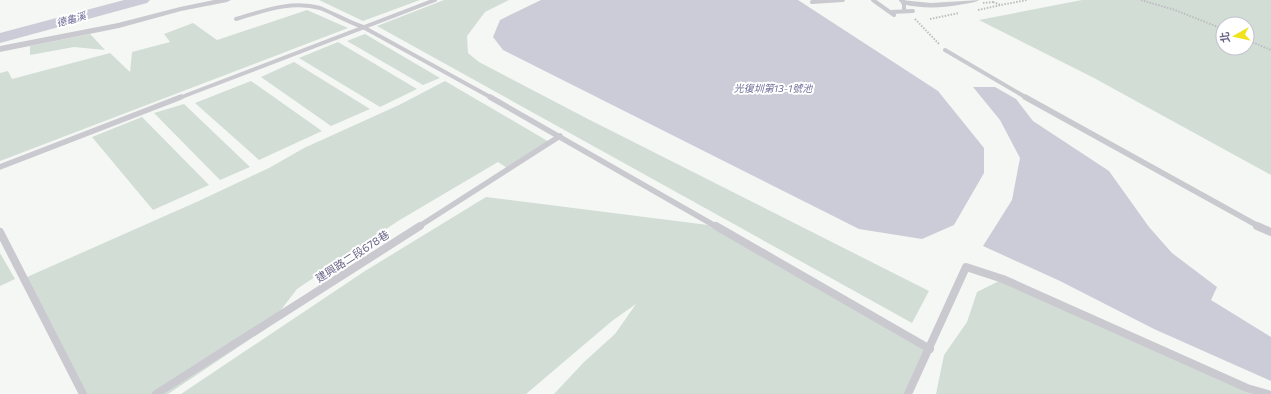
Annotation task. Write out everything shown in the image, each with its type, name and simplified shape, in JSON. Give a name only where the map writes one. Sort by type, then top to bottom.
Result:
[{"type":"street","points":[[0,50],[120,25],[180,8],[227,0]]},
{"type":"street","points":[[903,4],[917,6],[975,0]]},
{"type":"lane","points":[[0,167],[434,0]]},
{"type":"lane","points":[[812,2],[843,0]]},
{"type":"lane","points":[[873,0],[892,14],[913,11]]},
{"type":"lane","points":[[236,19],[294,2],[319,7],[348,22],[363,27],[560,136],[930,349]]},
{"type":"lane","points":[[945,50],[988,74],[1025,98],[1271,232]]},
{"type":"lane","name":"建興路二段678巷","points":[[156,394],[560,136]]},
{"type":"lane","points":[[0,232],[82,394]]},
{"type":"lane","points":[[908,394],[930,349],[966,267],[1003,279],[1247,388],[1268,394]]},
{"type":"path","points":[[991,0],[1001,5],[1027,0]]},
{"type":"path","points":[[1141,0],[1175,10],[1215,26]]},
{"type":"path","points":[[903,4],[945,50]]},
{"type":"path","points":[[1255,43],[1271,50]]},
{"type":"shaded area","points":[[319,0],[420,0],[363,21]]},
{"type":"shaded area","points":[[444,0],[509,0],[485,12],[467,36],[468,53],[479,62],[588,119],[929,291],[912,323],[377,26]]},
{"type":"shaded area","points":[[1082,0],[1271,0],[1271,175],[1094,78],[979,20]]},
{"type":"shaded area","points":[[307,10],[348,28],[0,161],[0,73],[8,71],[12,79],[110,53],[130,72],[132,52],[170,42],[164,34],[193,23],[217,40]]},
{"type":"shaded area","points":[[90,34],[105,50],[74,47],[30,55],[30,46]]},
{"type":"shaded area","points":[[365,34],[440,78],[423,85],[347,41]]},
{"type":"shaded area","points":[[338,42],[417,89],[380,107],[299,58]]},
{"type":"shaded area","points":[[294,62],[370,109],[331,126],[261,77]]},
{"type":"shaded area","points":[[251,81],[322,131],[259,160],[195,103]]},
{"type":"shaded area","points":[[445,81],[551,143],[510,170],[498,162],[398,221],[297,289],[267,328],[168,394],[79,394],[27,277],[201,200],[269,168],[304,148],[399,105]]},
{"type":"shaded area","points":[[184,104],[250,167],[220,180],[154,113]]},
{"type":"shaded area","points":[[142,117],[209,185],[153,210],[92,137]]},
{"type":"shaded area","points":[[486,197],[716,226],[930,349],[905,394],[554,394],[584,362],[615,334],[636,304],[612,321],[526,394],[181,394],[365,271]]},
{"type":"shaded area","points":[[0,253],[15,279],[0,286]]},
{"type":"shaded area","points":[[1003,279],[1247,388],[1253,394],[936,394],[944,355],[967,322],[977,292]]},
{"type":"water","name":"光復圳第13-1號池","points":[[541,0],[798,0],[938,91],[984,148],[984,173],[954,225],[922,239],[859,229],[503,50],[493,37],[500,20]]},
{"type":"water","points":[[973,87],[995,87],[1016,99],[1033,121],[1109,171],[1149,227],[1172,253],[1217,287],[1211,300],[1271,337],[1271,381],[1154,329],[1060,281],[983,246],[1012,200],[1020,158],[1000,120]]},
{"type":"waterway","name":"德龜溪","points":[[0,38],[142,0]]}]
